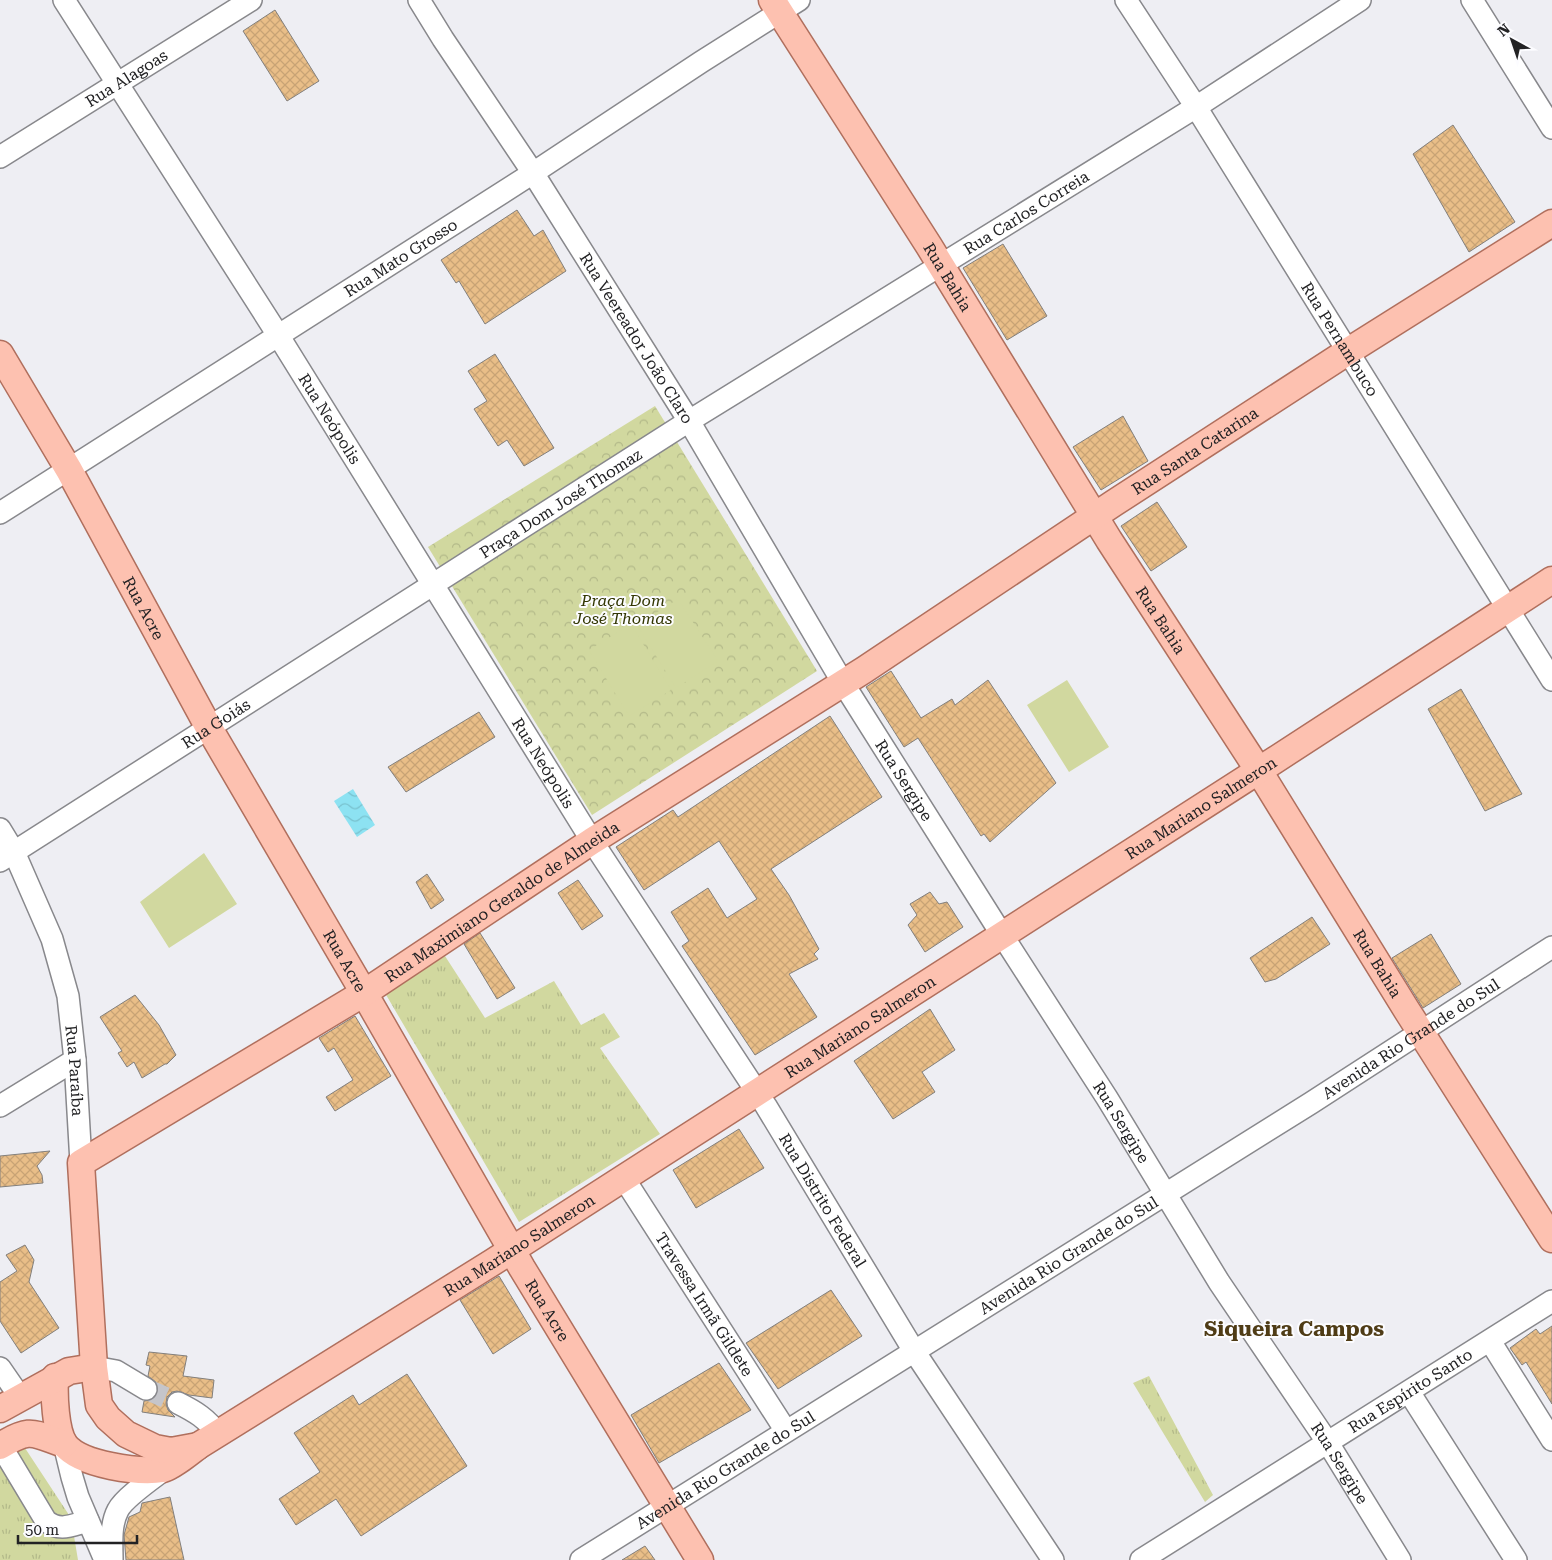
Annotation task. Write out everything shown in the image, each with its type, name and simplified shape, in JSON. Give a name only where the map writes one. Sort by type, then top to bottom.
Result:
[{"type":"main road","name":"Rua Bahia","points":[[784,4],[940,265],[1095,516],[1259,771],[1420,1032],[1552,1239]]},
{"type":"main road","name":"Rua Santa Catarina","points":[[843,683],[1347,352],[1552,223]]},
{"type":"main road","name":"Rua Acre","points":[[0,354],[69,470],[209,728],[512,1250],[700,1560]]},
{"type":"main road","name":"Rua Mariano Salmeron","points":[[165,1469],[512,1250],[1259,771],[1552,580]]},
{"type":"main road","name":"Rua Maximiano Geraldo de Almeida","points":[[81,1163],[364,993],[592,841],[843,683]]},
{"type":"main road","name":"Rua Paraíba","points":[[81,1163],[94,1367],[99,1404],[108,1418],[126,1434],[154,1448],[171,1450],[209,1440]]},
{"type":"main road","points":[[10,1403],[69,1371],[94,1367]]},
{"type":"main road","points":[[56,1378],[55,1405],[64,1444]]},
{"type":"main road","points":[[0,1446],[19,1434],[31,1432],[64,1444],[77,1456],[92,1461],[128,1469],[165,1469]]},
{"type":"street","name":"Rua Neópolis","points":[[64,0],[278,335],[592,841]]},
{"type":"street","name":"Rua Veereador João Claro","points":[[419,0],[442,39],[532,173],[689,421],[843,683]]},
{"type":"street","name":"Rua Pernambuco","points":[[1126,0],[1196,107],[1552,680]]},
{"type":"street","name":"Rua Carlos Correia","points":[[689,421],[1196,107],[1360,0]]},
{"type":"street","points":[[1472,0],[1552,128]]},
{"type":"street","name":"Rua Alagoas","points":[[0,157],[118,84],[246,1]]},
{"type":"street","name":"Rua Mato Grosso","points":[[0,513],[532,173],[784,4]]},
{"type":"street","name":"Praça Dom José Thomaz","points":[[432,584],[689,421]]},
{"type":"street","name":"Rua Goiás","points":[[7,857],[432,584]]},
{"type":"street","name":"Rua Sergipe","points":[[843,683],[1002,935],[1108,1098],[1219,1282],[1328,1443],[1400,1560]]},
{"type":"street","name":"Rua Paraíba","points":[[0,830],[7,857],[52,939],[68,996],[75,1060],[81,1163]]},
{"type":"street","name":"Rua Distrito Federal","points":[[592,841],[757,1092],[914,1351],[1053,1560]]},
{"type":"street","name":"Avenida Rio Grande do Sul","points":[[582,1560],[634,1528],[666,1505],[786,1432],[1166,1193],[1552,947]]},
{"type":"street","points":[[0,1106],[75,1060]]},
{"type":"street","name":"Travessa Irmã Gildete","points":[[624,1177],[786,1432]]},
{"type":"street","name":"Rua Espírito Santo","points":[[1141,1560],[1552,1301]]},
{"type":"street","points":[[1490,1340],[1552,1440]]},
{"type":"street","points":[[94,1367],[116,1371],[146,1389]]},
{"type":"street","points":[[0,1368],[10,1403]]},
{"type":"street","points":[[1408,1392],[1516,1560]]},
{"type":"street","points":[[178,1403],[208,1421],[209,1440]]},
{"type":"street","points":[[64,1444],[72,1477],[105,1560]]},
{"type":"street","points":[[0,1446],[46,1521],[52,1526],[60,1528],[88,1521]]},
{"type":"street","points":[[112,1560],[114,1520],[119,1508],[165,1469]]},
{"type":"green space","name":"Praça Dom José Thomas","points":[[655,406],[817,671],[592,815],[428,547]]},
{"type":"green space","points":[[678,599],[718,661],[676,688],[637,625]]},
{"type":"green space","points":[[631,624],[671,690],[629,716],[589,650]]},
{"type":"green space","points":[[1067,680],[1109,747],[1069,772],[1027,705]]},
{"type":"green space","points":[[204,853],[237,904],[169,948],[140,902]]},
{"type":"green space","points":[[445,956],[485,1018],[554,981],[581,1025],[604,1013],[620,1037],[600,1048],[660,1134],[519,1222],[385,993]]},
{"type":"green space","points":[[1149,1376],[1213,1495],[1205,1502],[1133,1383]]},
{"type":"green space","points":[[23,1445],[71,1518],[78,1560],[0,1560],[0,1459]]},
{"type":"water","points":[[353,789],[375,825],[357,837],[334,801]]},
{"type":"building","points":[[275,10],[319,81],[287,101],[243,31]]},
{"type":"building","points":[[1453,125],[1515,222],[1469,252],[1413,154]]},
{"type":"building","points":[[517,210],[534,236],[543,230],[566,271],[485,324],[459,281],[456,283],[441,260]]},
{"type":"building","points":[[1003,244],[1047,316],[1007,340],[963,268]]},
{"type":"building","points":[[495,354],[554,448],[524,466],[507,440],[498,446],[474,409],[487,401],[468,371]]},
{"type":"building","points":[[1123,416],[1148,461],[1101,490],[1073,447]]},
{"type":"building","points":[[1157,502],[1187,547],[1151,571],[1121,526]]},
{"type":"building","points":[[891,671],[921,718],[952,699],[955,705],[988,680],[1056,783],[990,842],[984,834],[981,836],[918,738],[904,747],[866,687]]},
{"type":"building","points":[[1461,689],[1522,794],[1485,811],[1428,709]]},
{"type":"building","points":[[479,712],[495,737],[406,792],[388,767]]},
{"type":"building","points":[[830,716],[882,797],[771,869],[789,895],[819,949],[814,954],[818,959],[789,974],[817,1017],[755,1055],[682,946],[689,941],[671,912],[708,888],[727,918],[757,899],[719,841],[644,890],[616,847],[673,810],[678,817]]},
{"type":"building","points":[[427,874],[444,900],[431,909],[416,882]]},
{"type":"building","points":[[578,880],[603,916],[582,930],[558,893]]},
{"type":"building","points":[[930,892],[939,904],[947,902],[963,927],[925,952],[908,925],[917,915],[910,904]]},
{"type":"building","points":[[1312,917],[1330,944],[1276,979],[1265,982],[1250,958]]},
{"type":"building","points":[[480,933],[515,988],[497,999],[464,944]]},
{"type":"building","points":[[1431,934],[1461,984],[1423,1008],[1392,958]]},
{"type":"building","points":[[135,995],[159,1025],[176,1055],[167,1064],[142,1078],[134,1062],[127,1067],[118,1053],[122,1051],[100,1017]]},
{"type":"building","points":[[930,1009],[955,1050],[922,1072],[935,1092],[893,1119],[854,1061]]},
{"type":"building","points":[[355,1016],[391,1076],[335,1111],[326,1097],[353,1080],[334,1048],[328,1052],[319,1038]]},
{"type":"building","points":[[739,1129],[764,1168],[696,1208],[673,1170]]},
{"type":"building","points":[[50,1151],[37,1166],[42,1175],[43,1183],[0,1187],[0,1156]]},
{"type":"building","points":[[25,1245],[34,1260],[29,1282],[59,1328],[21,1353],[0,1321],[0,1282],[17,1271],[6,1255]]},
{"type":"building","points":[[499,1276],[531,1329],[493,1354],[460,1300]]},
{"type":"building","points":[[831,1290],[862,1336],[778,1389],[746,1343]]},
{"type":"building","points":[[1552,1326],[1552,1404],[1526,1362],[1522,1365],[1510,1348],[1536,1329],[1540,1334]]},
{"type":"building","points":[[149,1352],[187,1356],[183,1376],[214,1380],[212,1398],[189,1395],[177,1391],[172,1392],[167,1397],[166,1403],[168,1410],[175,1417],[142,1412],[144,1401],[152,1400],[157,1395],[158,1390],[157,1383],[148,1376],[150,1366],[146,1365]]},
{"type":"building","points":[[719,1363],[751,1410],[659,1463],[631,1415]]},
{"type":"building","points":[[407,1374],[467,1466],[361,1536],[336,1499],[296,1525],[279,1499],[320,1472],[294,1433],[353,1395],[359,1405]]},
{"type":"building","points":[[170,1497],[184,1560],[126,1560],[124,1535],[129,1517],[140,1512],[142,1503]]},
{"type":"building","points":[[645,1546],[655,1560],[622,1560]]},
{"type":"tunnel","points":[[146,1389],[178,1403]]},
{"type":"district","name":"Siqueira Campos","points":[[1294,1329]]}]
